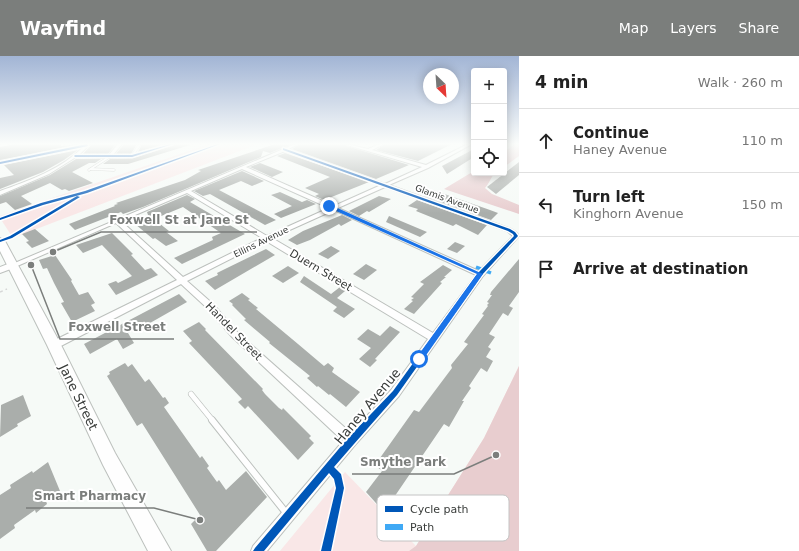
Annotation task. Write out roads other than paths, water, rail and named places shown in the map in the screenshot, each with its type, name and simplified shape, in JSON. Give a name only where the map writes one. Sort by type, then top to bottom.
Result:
[{"type":"main road","name":"Jane Street","points":[[1,244],[6,267],[54,345],[109,459],[160,551]]},
{"type":"street","points":[[0,193],[36,178],[55,167]]},
{"type":"street","points":[[6,267],[242,167]]},
{"type":"street","points":[[242,167],[480,274]]},
{"type":"street","name":"Glamis Avenue","points":[[335,167],[514,233]]},
{"type":"street","name":"Ellins Avenue","points":[[54,345],[267,238],[426,167]]},
{"type":"street","name":"Duern Street","points":[[188,191],[433,338]]},
{"type":"street","name":"Handel Street","points":[[117,221],[210,306],[235,335],[350,441]]},
{"type":"street","name":"Haney Avenue","points":[[258,551],[350,441],[395,393],[480,274],[516,236],[514,233]]},
{"type":"lane","points":[[94,167],[90,170],[114,170]]},
{"type":"lane","points":[[191,394],[289,515]]},
{"type":"place","name":"Foxwell St at Jane St","points":[[53,252]]},
{"type":"place","name":"Foxwell Street","points":[[31,265]]},
{"type":"place","name":"Smythe Park","points":[[496,455]]},
{"type":"place","name":"Smart Pharmacy","points":[[200,520]]}]
